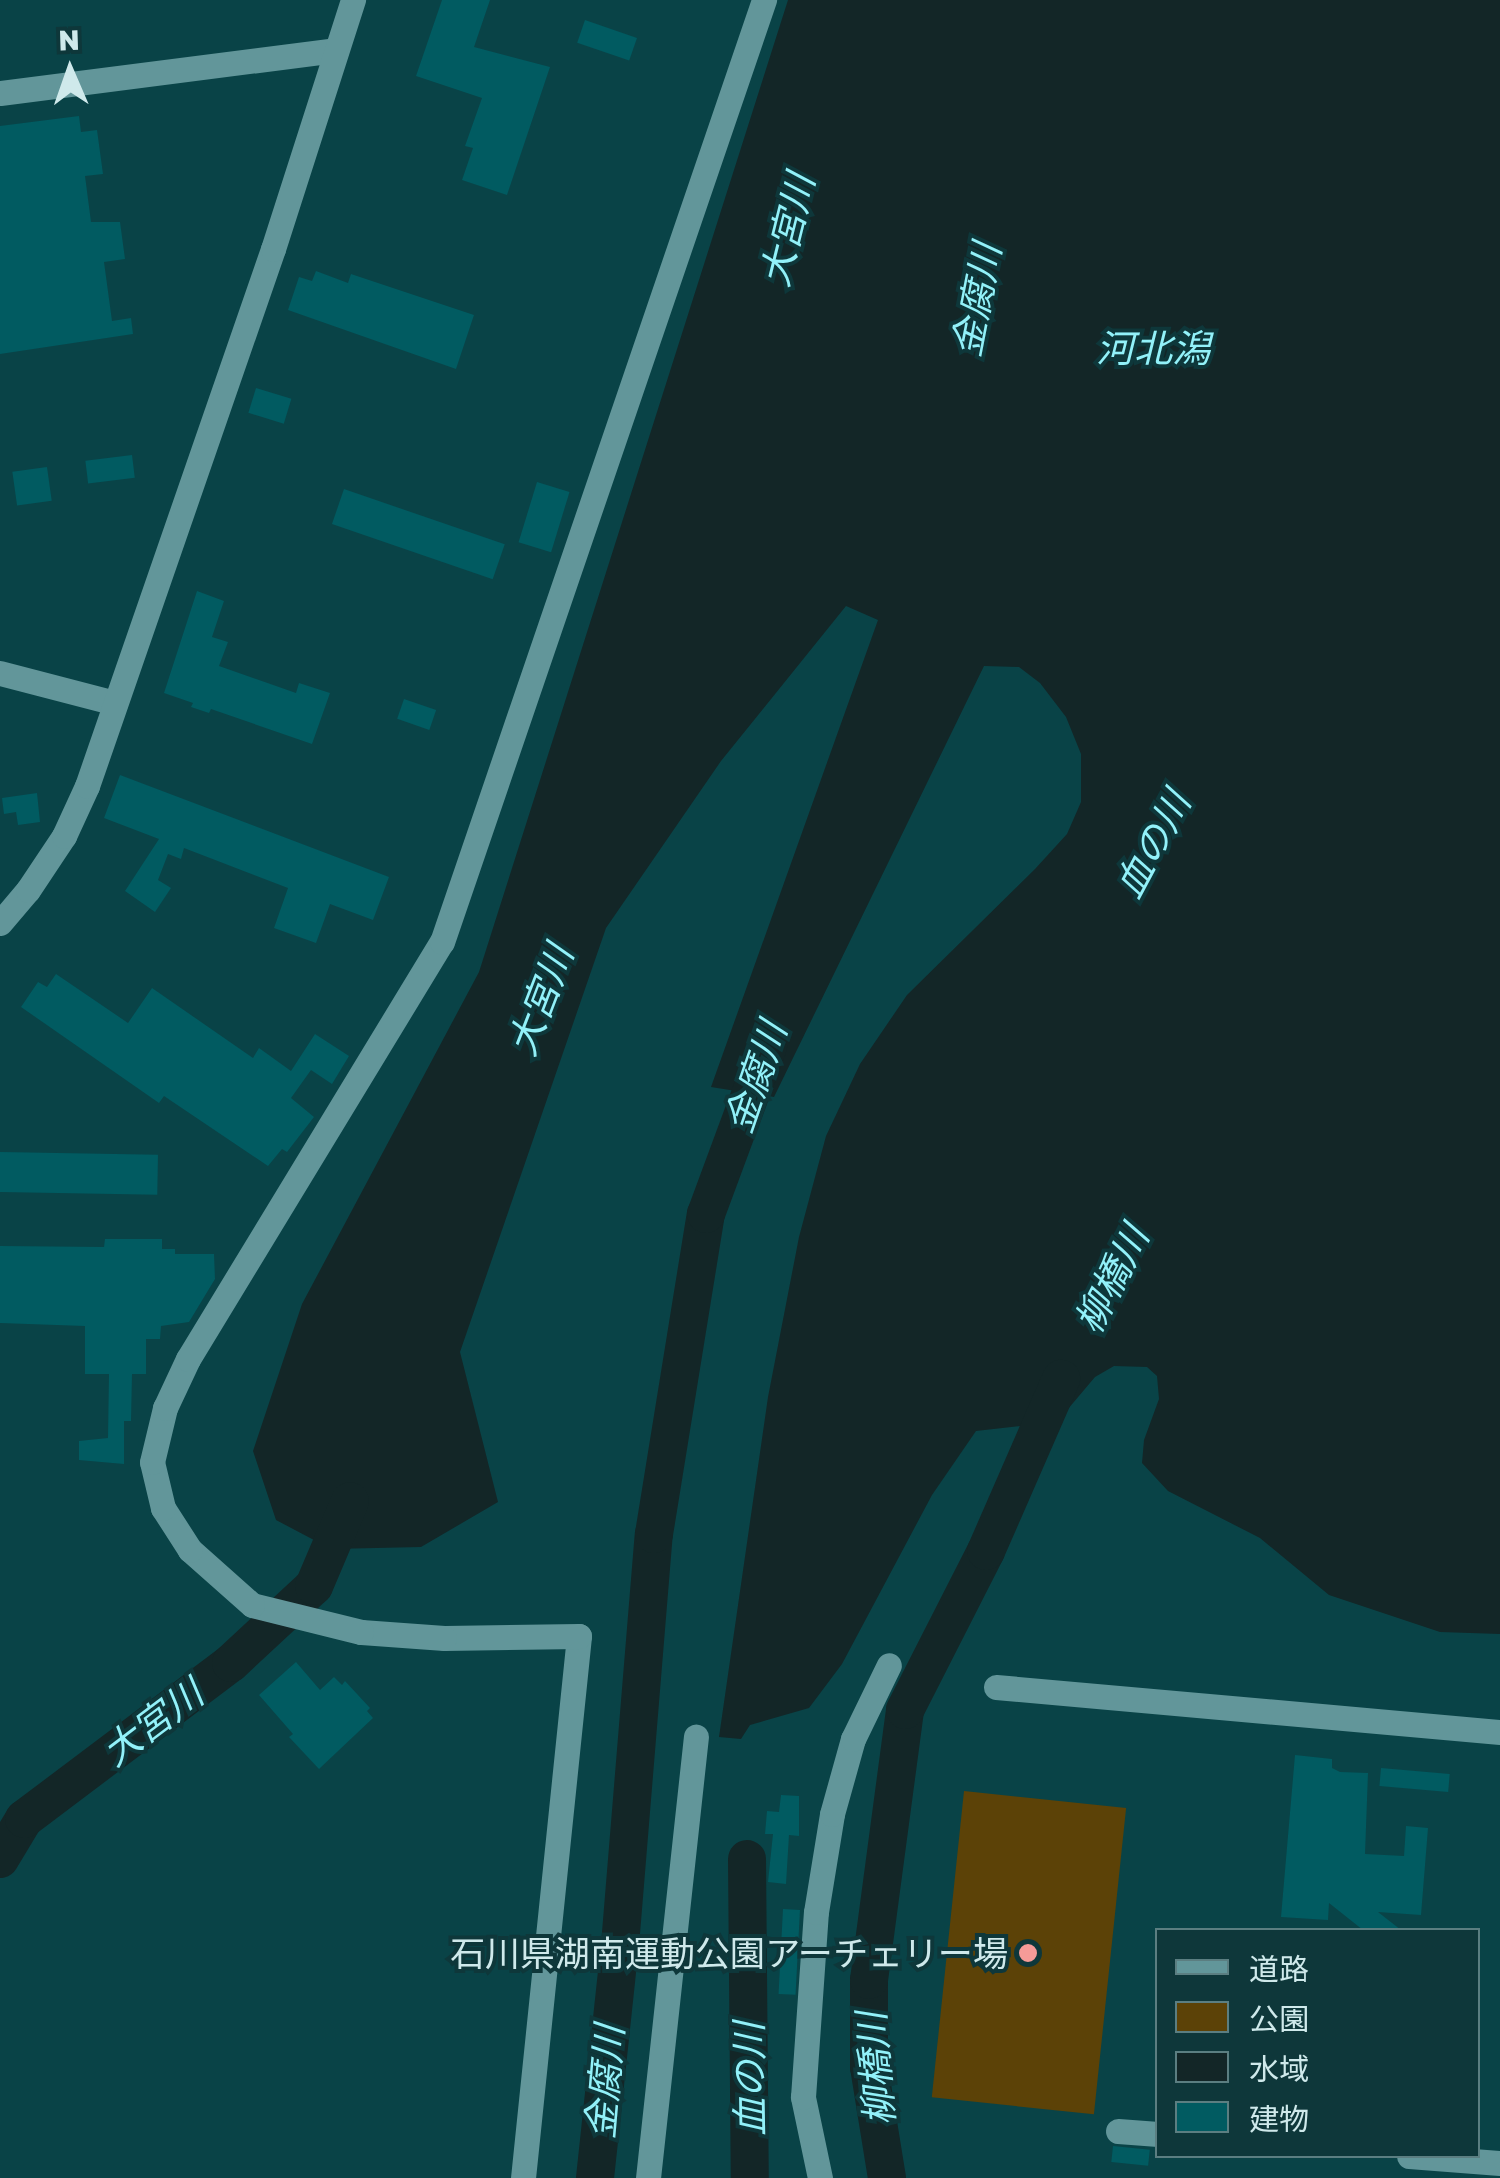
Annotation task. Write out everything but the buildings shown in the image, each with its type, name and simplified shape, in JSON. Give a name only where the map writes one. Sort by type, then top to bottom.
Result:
[{"type":"street","points":[[0,923],[64,836],[87,786],[273,249],[354,0]]},
{"type":"street","points":[[523,2178],[579,1636],[444,1638],[361,1632],[252,1604],[190,1550],[162,1508],[152,1462],[165,1408],[188,1360],[442,942],[764,0]]},
{"type":"street","points":[[0,93],[335,50]]},
{"type":"street","points":[[0,673],[115,703]]},
{"type":"street","points":[[820,2178],[803,2097],[816,1912],[832,1814],[854,1740],[888,1665]]},
{"type":"street","points":[[996,1687],[1500,1732]]},
{"type":"street","points":[[648,2178],[696,1738]]},
{"type":"street","points":[[1118,2131],[1155,2134]]},
{"type":"street","points":[[1435,2158],[1500,2163]]},
{"type":"green space","name":"石川県湖南運動公園アーチェリー場","points":[[964,1791],[1126,1808],[1094,2114],[932,2097]]},
{"type":"water","name":"河北潟","points":[[788,0],[1500,0],[1500,1634],[1440,1632],[1329,1595],[1260,1538],[1168,1491],[1142,1463],[1144,1440],[1159,1399],[1157,1376],[1147,1367],[1114,1366],[1095,1377],[1057,1422],[976,1431],[932,1495],[842,1664],[809,1708],[750,1725],[741,1739],[719,1737],[768,1397],[799,1237],[826,1136],[860,1064],[907,995],[1067,834],[1081,802],[1081,754],[1066,717],[1040,683],[1019,667],[984,666],[774,1097],[711,1087],[878,620],[846,606],[721,761],[606,928],[460,1352],[498,1502],[421,1547],[331,1549],[276,1520],[253,1451],[302,1304],[479,972]]},
{"type":"waterway","name":"金腐川","points":[[595,2178],[620,1945],[654,1534],[706,1214],[768,1046]]},
{"type":"waterway","name":"柳橋川","points":[[887,2178],[869,2067],[869,1980],[905,1710],[986,1551],[1061,1379]]},
{"type":"waterway","name":"大宮川","points":[[0,1859],[24,1819],[231,1663],[314,1586],[350,1501]]},
{"type":"waterway","name":"血の川","points":[[747,1859],[750,2178]]},
{"type":"place","name":"石川県湖南運動公園アーチェリー場","points":[[1028,1953]]}]
